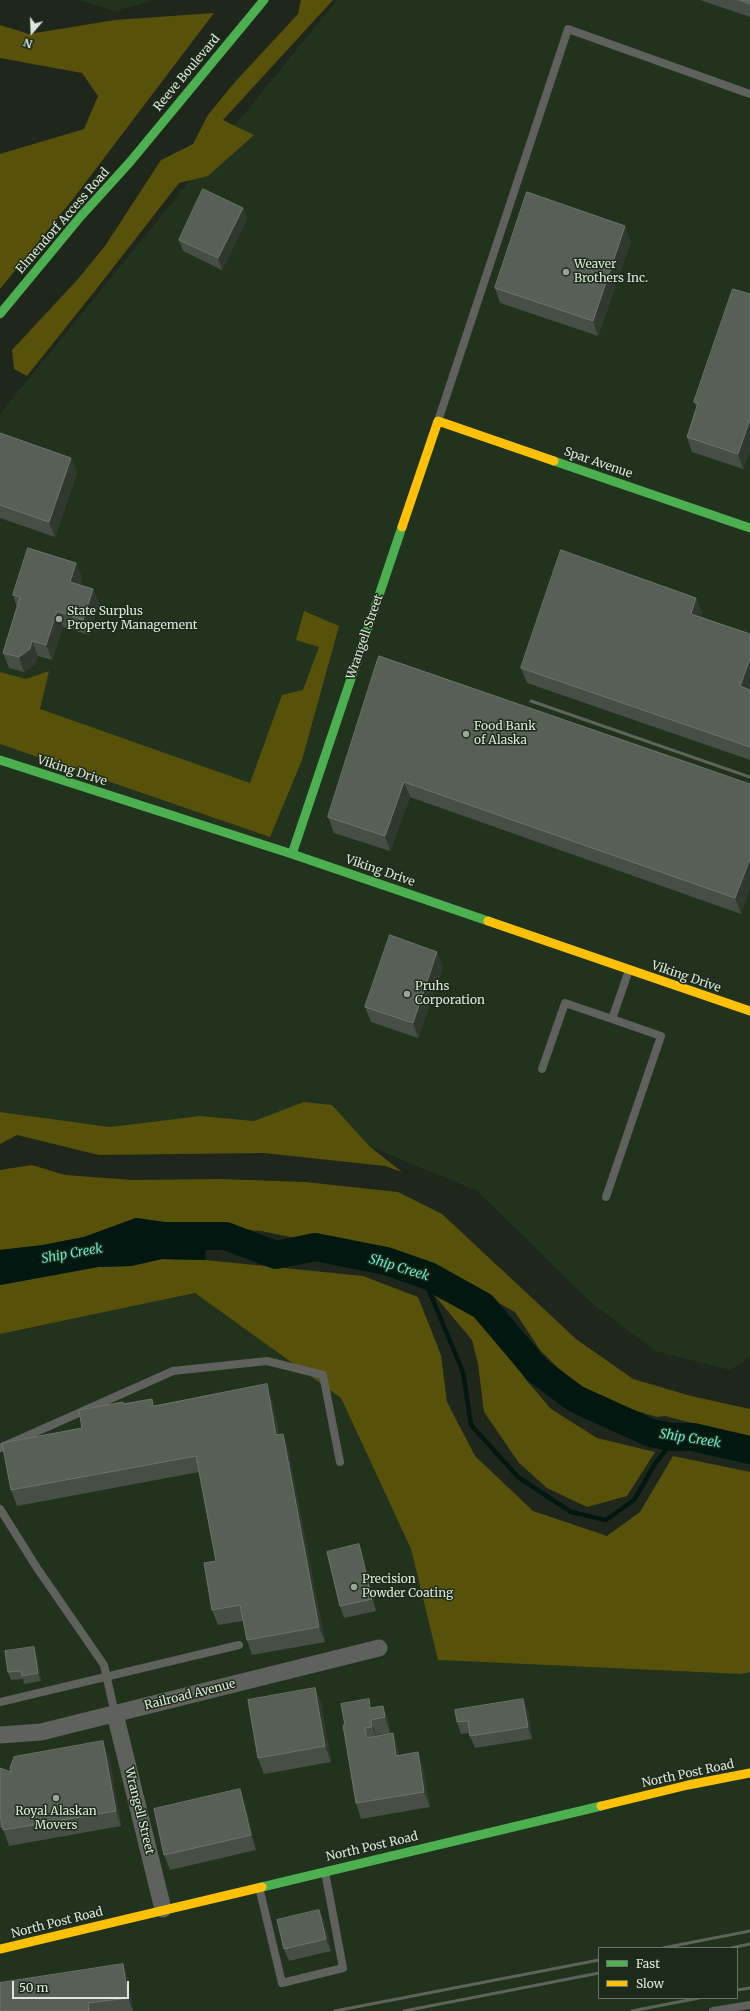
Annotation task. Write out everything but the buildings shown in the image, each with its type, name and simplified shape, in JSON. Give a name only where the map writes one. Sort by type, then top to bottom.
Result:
[{"type":"street","name":"Reeve Boulevard","points":[[130,162],[264,0]]},
{"type":"street","name":"Elmendorf Access Road","points":[[0,314],[82,216],[130,162]]},
{"type":"street","name":"Spar Avenue","points":[[438,420],[750,528]]},
{"type":"street","name":"Wrangell Street","points":[[292,854],[438,420]]},
{"type":"street","name":"Viking Drive","points":[[0,760],[292,854],[750,1011]]},
{"type":"street","name":"Railroad Avenue","points":[[0,1735],[41,1732],[379,1648]]},
{"type":"street","name":"Wrangell Street","points":[[116,1714],[163,1909]]},
{"type":"street","name":"North Post Road","points":[[0,1949],[259,1886],[688,1785],[750,1773]]},
{"type":"lane","points":[[438,420],[568,30],[750,94]]},
{"type":"lane","points":[[612,1019],[630,970]]},
{"type":"lane","points":[[542,1069],[565,1003],[661,1036],[606,1197]]},
{"type":"lane","points":[[0,1448],[174,1372],[267,1361],[323,1375],[340,1462]]},
{"type":"lane","points":[[0,1509],[37,1568],[104,1664],[116,1714]]},
{"type":"lane","points":[[0,1702],[239,1646]]},
{"type":"lane","points":[[259,1886],[282,1983],[343,1968],[324,1871]]},
{"type":"lane","points":[[713,2011],[750,2005]]},
{"type":"shaded area","points":[[78,0],[156,0],[115,11]]},
{"type":"shaded area","points":[[301,0],[333,0],[223,120],[254,135],[208,176],[179,183],[27,376],[14,369],[12,350],[78,279],[105,246],[161,160],[193,144],[208,115],[235,82],[298,14]]},
{"type":"shaded area","points":[[337,0],[750,0],[750,1357],[730,1370],[655,1351],[593,1304],[477,1191],[369,1146],[200,1116],[110,1127],[0,1112],[0,414]]},
{"type":"shaded area","points":[[214,13],[73,199],[0,289],[0,154],[84,129],[98,96],[82,73],[0,58],[0,25],[29,34],[115,20]]},
{"type":"shaded area","points":[[304,611],[339,626],[302,760],[270,837],[0,744],[0,672],[26,679],[49,671],[40,709],[250,783],[282,695],[303,690],[319,647],[296,640]]},
{"type":"shaded area","points":[[304,1102],[332,1105],[369,1146],[402,1172],[385,1166],[264,1153],[99,1155],[17,1135],[0,1144],[0,1112],[110,1127],[200,1116],[254,1121]]},
{"type":"shaded area","points":[[32,1165],[65,1175],[132,1180],[220,1179],[305,1182],[398,1192],[442,1214],[576,1339],[633,1379],[691,1396],[750,1409],[750,1438],[665,1416],[657,1417],[621,1406],[574,1384],[540,1350],[515,1312],[448,1275],[370,1248],[305,1240],[261,1231],[207,1228],[136,1218],[84,1237],[43,1245],[0,1250],[0,1170]]},
{"type":"shaded area","points":[[162,1259],[205,1260],[363,1276],[418,1297],[441,1355],[447,1402],[475,1456],[533,1511],[607,1536],[640,1512],[673,1456],[750,1472],[750,1672],[741,1674],[438,1660],[411,1549],[341,1398],[195,1293],[0,1334],[0,1285],[98,1267],[131,1266]]},
{"type":"shaded area","points":[[195,1293],[341,1398],[411,1549],[438,1660],[741,1674],[750,1672],[750,2011],[0,2011],[0,1334]]},
{"type":"shaded area","points":[[435,1296],[482,1319],[527,1381],[551,1409],[597,1438],[655,1452],[627,1496],[587,1507],[547,1488],[519,1463],[484,1412],[478,1364],[472,1340]]},
{"type":"water","points":[[136,1218],[207,1228],[205,1260],[162,1259],[131,1266],[98,1267],[0,1285],[0,1250],[43,1245],[84,1237]]},
{"type":"waterway","name":"Ship Creek","points":[[168,1236],[226,1236],[276,1255],[315,1247],[386,1261],[429,1276],[483,1306],[537,1370],[576,1399],[651,1433],[671,1437],[693,1437],[750,1450]]},
{"type":"waterway","points":[[422,1274],[463,1372],[471,1425],[518,1477],[571,1512],[606,1520],[634,1500],[655,1464],[676,1437]]},
{"type":"railway","points":[[531,701],[750,777]]},
{"type":"railway","points":[[668,1947],[750,1931]]},
{"type":"railway","points":[[736,1947],[750,1944]]},
{"type":"railway","points":[[335,2011],[598,1960]]},
{"type":"railway","points":[[404,2011],[598,1973]]},
{"type":"railway","points":[[738,1990],[750,1988]]},
{"type":"railway","points":[[632,2011],[694,1999]]},
{"type":"traffic: fast","points":[[0,314],[81,216],[130,162],[264,0]]},
{"type":"traffic: fast","points":[[554,461],[750,528]]},
{"type":"traffic: fast","points":[[292,854],[402,527]]},
{"type":"traffic: fast","points":[[0,760],[292,854],[488,921]]},
{"type":"traffic: fast","points":[[262,1887],[601,1806]]},
{"type":"traffic: slow","points":[[402,527],[438,421],[554,461]]},
{"type":"traffic: slow","points":[[488,921],[750,1011]]},
{"type":"traffic: slow","points":[[601,1806],[688,1785],[750,1773]]},
{"type":"traffic: slow","points":[[0,1949],[262,1887]]},
{"type":"place","name":"Weaver Brothers Inc.","points":[[566,272]]},
{"type":"place","name":"State Surplus Property Management","points":[[59,619]]},
{"type":"place","name":"Food Bank of Alaska","points":[[466,734]]},
{"type":"place","name":"Pruhs Corporation","points":[[407,994]]},
{"type":"place","name":"Precision Powder Coating","points":[[354,1587]]},
{"type":"place","name":"Royal Alaskan Movers","points":[[56,1798]]}]
